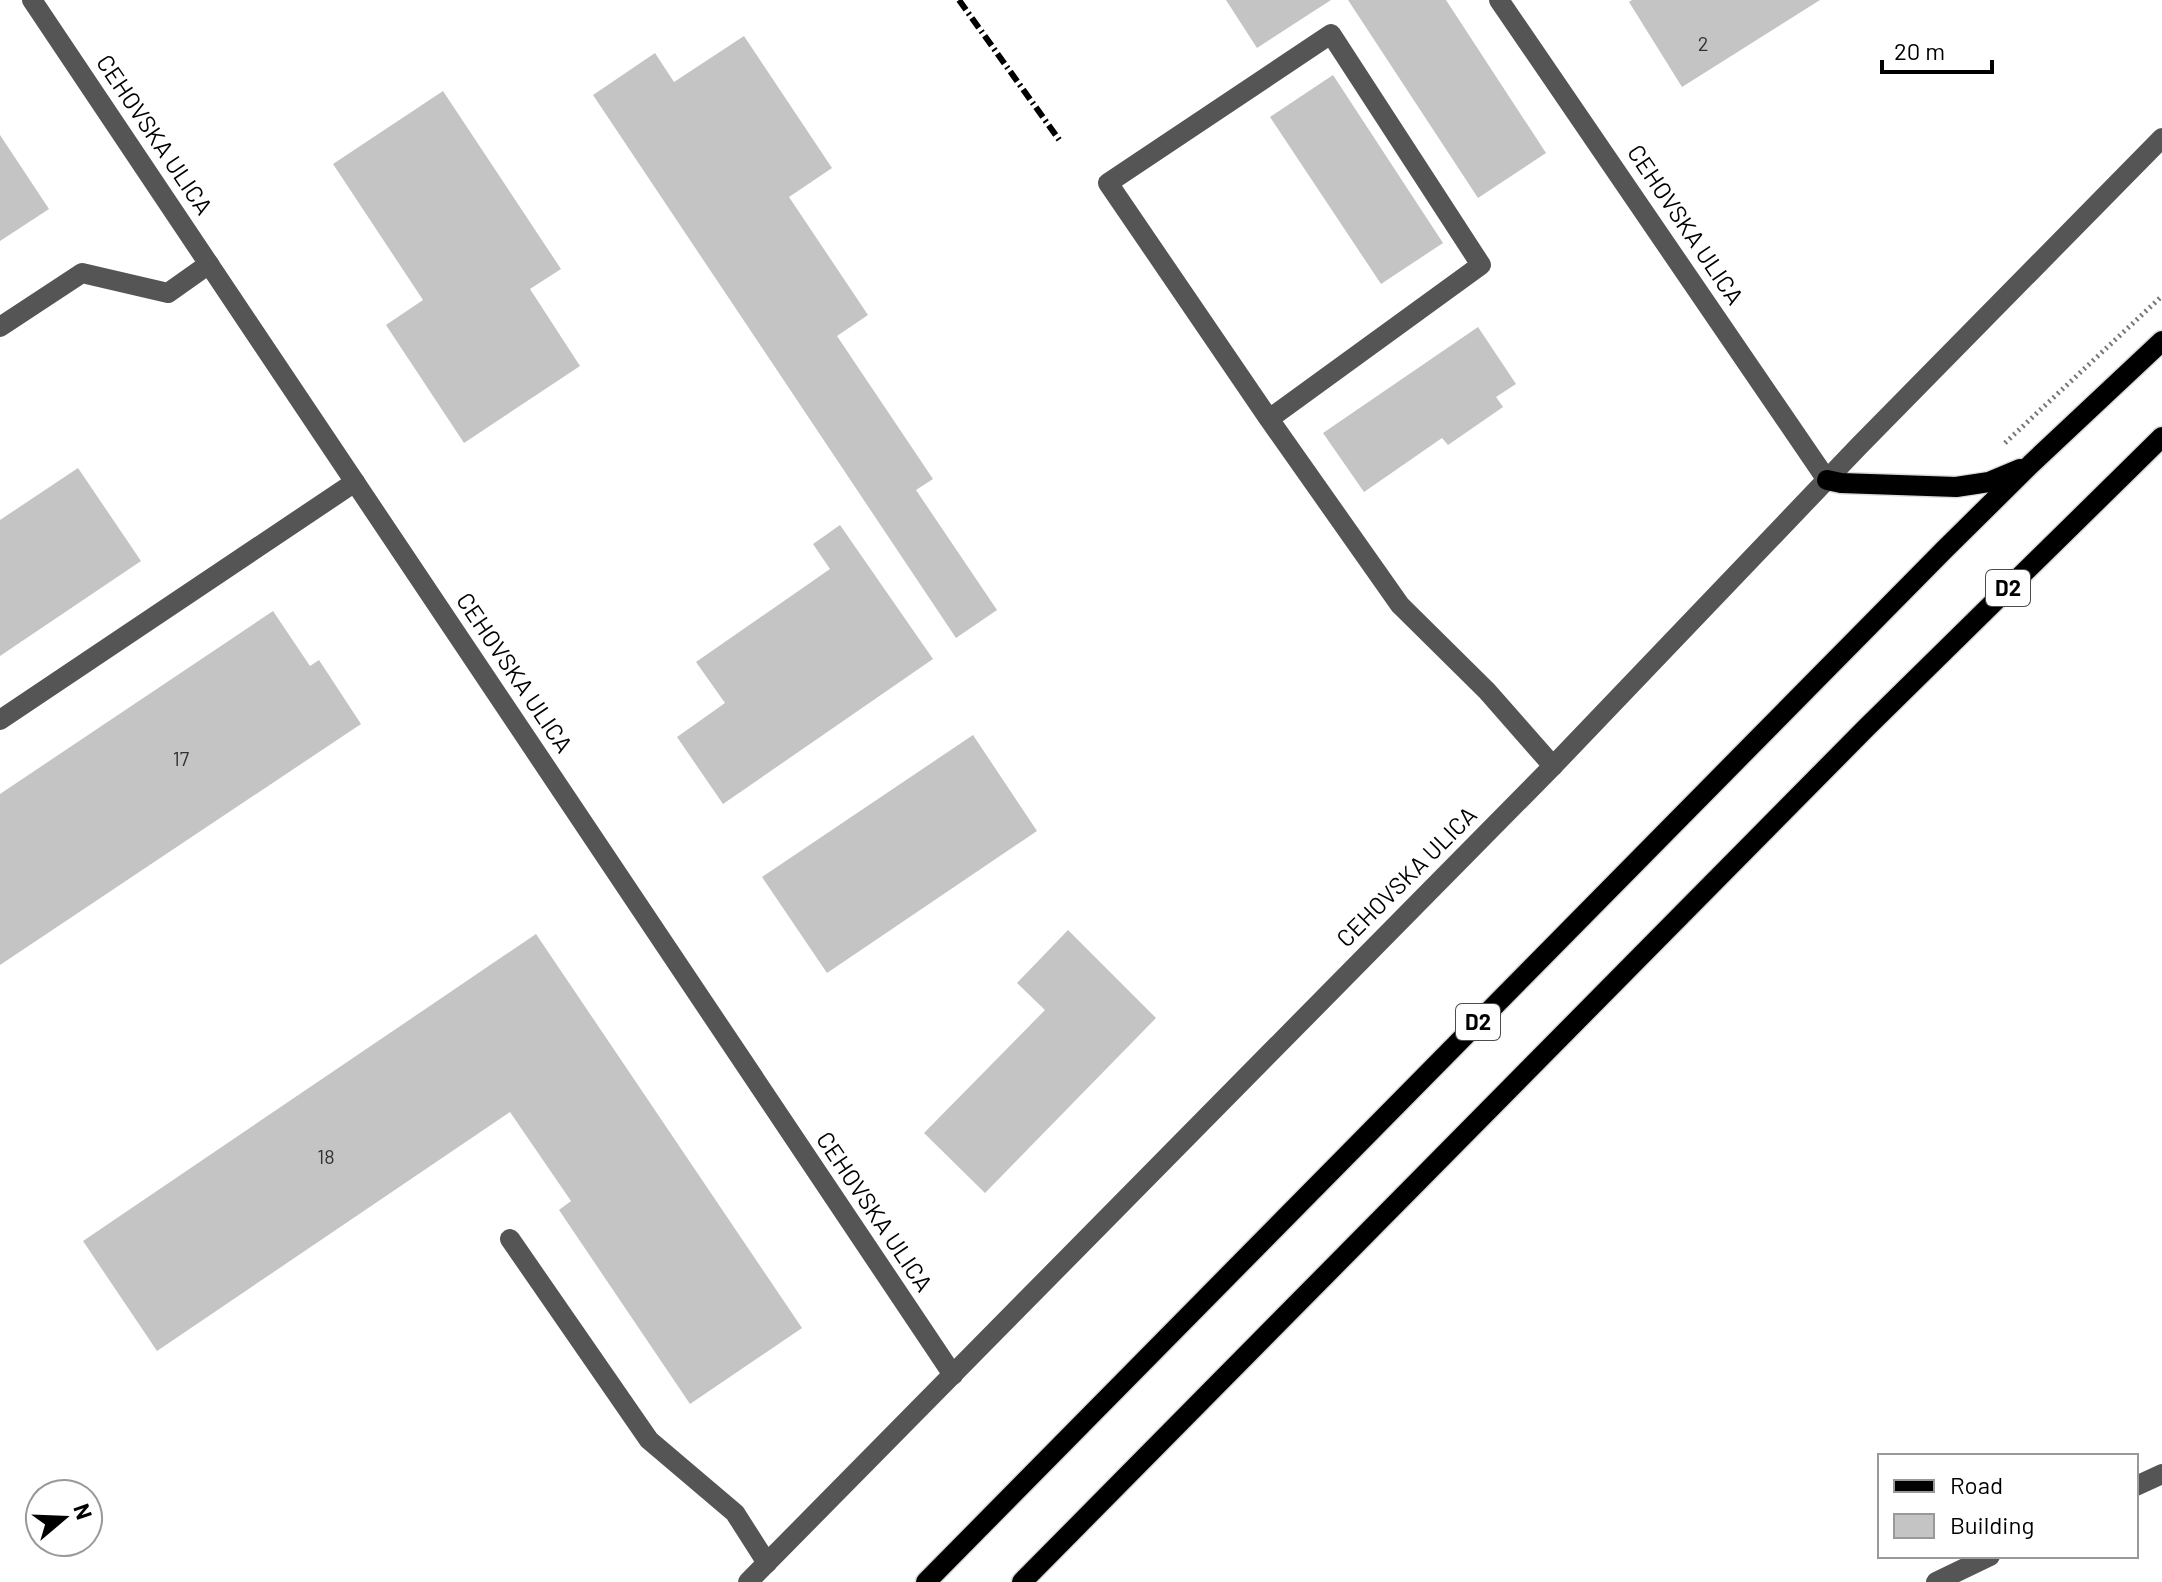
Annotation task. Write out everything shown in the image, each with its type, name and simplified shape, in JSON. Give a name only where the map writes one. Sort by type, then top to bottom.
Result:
[{"type":"main road","name":"D2","points":[[926,1582],[2031,464],[2162,341]]},
{"type":"main road","name":"D2","points":[[1022,1582],[1731,863],[2158,443]]},
{"type":"main road","points":[[1827,480],[1956,487],[1989,482],[2031,464]]},
{"type":"street","name":"CEHOVSKA ULICA","points":[[32,0],[953,1375]]},
{"type":"street","name":"CEHOVSKA ULICA","points":[[1499,0],[1827,480]]},
{"type":"street","points":[[1269,419],[1481,265],[1331,34],[1108,183],[1269,419],[1400,605],[1487,691],[1553,766]]},
{"type":"street","name":"CEHOVSKA ULICA","points":[[748,1582],[1553,766],[1827,480],[2162,138]]},
{"type":"street","points":[[0,327],[82,273],[168,293],[209,264]]},
{"type":"street","points":[[0,720],[355,482]]},
{"type":"street","points":[[510,1239],[649,1440],[735,1513],[767,1563]]},
{"type":"street","points":[[2138,1485],[2162,1474]]},
{"type":"street","points":[[1936,1582],[1986,1558]]},
{"type":"path","points":[[2001,446],[2162,296]]},
{"type":"building","points":[[1226,0],[1331,0],[1257,48]]},
{"type":"building","points":[[1348,0],[1446,0],[1546,153],[1478,198]]},
{"type":"building","points":[[1820,0],[1682,87],[1629,2]]},
{"type":"building","points":[[744,36],[832,168],[789,197],[868,315],[837,336],[933,479],[916,490],[997,610],[956,638],[593,95],[655,53],[674,82]]},
{"type":"building","points":[[1333,75],[1443,243],[1381,284],[1270,117]]},
{"type":"building","points":[[443,91],[561,269],[530,289],[580,366],[464,443],[386,325],[423,300],[333,164]]},
{"type":"building","points":[[0,135],[49,209],[0,241]]},
{"type":"building","points":[[1478,327],[1516,384],[1496,397],[1503,407],[1448,445],[1442,438],[1364,492],[1323,433]]},
{"type":"building","points":[[78,468],[141,561],[0,656],[0,520]]},
{"type":"building","points":[[840,525],[933,659],[723,804],[677,737],[725,703],[696,662],[830,569],[813,544]]},
{"type":"building","points":[[273,611],[310,666],[319,660],[361,724],[0,965],[0,794]]},
{"type":"building","points":[[973,735],[1037,831],[827,973],[762,877]]},
{"type":"building","points":[[1068,930],[1156,1018],[985,1193],[924,1133],[1045,1010],[1017,983]]},
{"type":"building","points":[[536,934],[802,1328],[690,1404],[559,1210],[571,1201],[510,1112],[157,1351],[83,1241]]},
{"type":"railway","points":[[959,0],[1060,141]]}]
